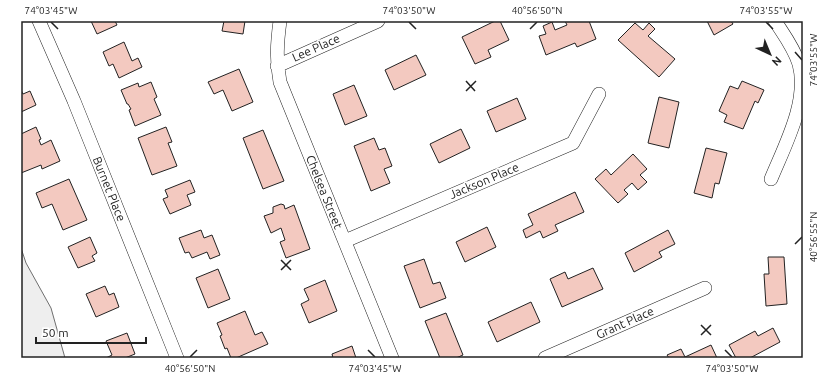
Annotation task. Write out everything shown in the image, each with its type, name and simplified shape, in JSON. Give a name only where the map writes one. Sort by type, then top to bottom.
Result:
[{"type":"street","name":"Burnet Place","points":[[39,21],[74,101],[177,358]]},
{"type":"street","name":"Chelsea Street","points":[[280,21],[276,48],[280,82],[392,358]]},
{"type":"street","name":"Lee Place","points":[[277,66],[378,21]]},
{"type":"street","points":[[771,179],[798,109],[801,96],[799,64],[792,48],[775,21]]},
{"type":"street","name":"Jackson Place","points":[[345,241],[573,143],[599,94]]},
{"type":"street","name":"Grant Place","points":[[545,358],[705,288]]},
{"type":"shaded area","points":[[21,248],[26,263],[51,308],[65,358],[21,358]]},
{"type":"building","points":[[91,21],[115,21],[117,25],[97,34]]},
{"type":"building","points":[[224,21],[245,21],[243,34],[222,31]]},
{"type":"building","points":[[495,21],[500,21],[509,40],[488,50],[491,57],[475,64],[462,37]]},
{"type":"building","points":[[565,21],[589,21],[596,39],[577,47],[575,43],[546,55],[539,36],[546,34],[543,26],[552,22],[555,30],[567,25]]},
{"type":"building","points":[[707,21],[731,21],[733,24],[714,35]]},
{"type":"building","points":[[635,23],[643,30],[649,23],[655,29],[648,36],[675,59],[659,77],[618,40]]},
{"type":"building","points":[[124,42],[132,61],[138,58],[142,67],[119,78],[113,64],[109,66],[103,52]]},
{"type":"building","points":[[416,55],[426,75],[394,90],[385,70]]},
{"type":"building","points":[[239,69],[253,102],[232,111],[223,90],[214,94],[208,82]]},
{"type":"building","points":[[742,81],[764,90],[758,103],[755,101],[743,129],[724,122],[727,115],[719,111],[730,86],[738,89]]},
{"type":"building","points":[[151,82],[157,97],[154,99],[161,115],[135,126],[129,110],[131,109],[127,104],[121,90],[138,83],[139,87]]},
{"type":"building","points":[[354,85],[367,116],[345,125],[333,94]]},
{"type":"building","points":[[21,90],[23,94],[30,91],[36,105],[21,112]]},
{"type":"building","points":[[659,97],[679,102],[669,148],[648,143]]},
{"type":"building","points":[[517,98],[526,119],[496,132],[487,111]]},
{"type":"building","points":[[36,127],[41,139],[39,140],[41,145],[51,140],[60,161],[42,169],[41,165],[21,173],[21,134]]},
{"type":"building","points":[[166,127],[172,142],[168,143],[177,166],[152,175],[138,138]]},
{"type":"building","points":[[461,129],[470,148],[439,163],[430,144]]},
{"type":"building","points":[[263,130],[284,181],[263,189],[243,138]]},
{"type":"building","points":[[374,138],[379,150],[385,148],[392,166],[384,169],[390,183],[371,191],[354,146]]},
{"type":"building","points":[[706,148],[727,153],[719,184],[715,183],[712,198],[694,193]]},
{"type":"building","points":[[633,154],[647,169],[640,175],[647,182],[638,190],[632,183],[624,190],[628,194],[618,203],[595,179],[606,169],[611,175]]},
{"type":"building","points":[[69,179],[87,220],[63,230],[52,204],[42,208],[36,193]]},
{"type":"building","points":[[190,180],[195,192],[187,195],[191,205],[170,214],[163,199],[168,197],[165,190]]},
{"type":"building","points":[[575,192],[584,212],[555,225],[558,231],[543,238],[540,231],[526,238],[523,230],[533,225],[528,214]]},
{"type":"building","points":[[281,204],[284,205],[285,209],[294,205],[310,249],[286,258],[280,242],[285,240],[281,228],[271,233],[264,216],[273,213],[273,207]]},
{"type":"building","points":[[487,227],[496,247],[465,262],[456,242]]},
{"type":"building","points":[[201,230],[204,238],[212,235],[220,255],[210,259],[207,252],[192,258],[189,252],[185,253],[179,238]]},
{"type":"building","points":[[668,230],[675,244],[659,252],[662,257],[634,272],[625,253]]},
{"type":"building","points":[[90,237],[97,253],[92,256],[95,261],[78,268],[68,247]]},
{"type":"building","points":[[768,257],[784,257],[787,304],[766,306],[764,274],[769,274]]},
{"type":"building","points":[[424,259],[433,284],[440,282],[446,298],[420,308],[404,266]]},
{"type":"building","points":[[593,268],[603,289],[562,307],[550,279],[565,272],[568,279]]},
{"type":"building","points":[[218,269],[230,299],[208,308],[196,278]]},
{"type":"building","points":[[325,280],[337,311],[309,323],[301,304],[309,300],[304,289]]},
{"type":"building","points":[[105,286],[109,295],[114,293],[119,307],[96,317],[86,294]]},
{"type":"building","points":[[531,302],[540,322],[497,342],[488,322]]},
{"type":"building","points":[[245,311],[255,335],[262,332],[268,344],[236,358],[231,358],[227,348],[225,349],[220,336],[222,335],[217,323]]},
{"type":"building","points":[[446,313],[463,355],[456,358],[440,358],[425,321]]},
{"type":"building","points":[[773,328],[780,342],[750,358],[736,358],[729,345],[755,331],[758,336]]},
{"type":"building","points":[[127,333],[135,354],[125,358],[106,358],[112,355],[106,341]]},
{"type":"building","points":[[711,345],[717,358],[669,358],[667,355],[681,349],[685,357]]},
{"type":"building","points":[[352,346],[356,358],[333,358],[332,354]]}]
